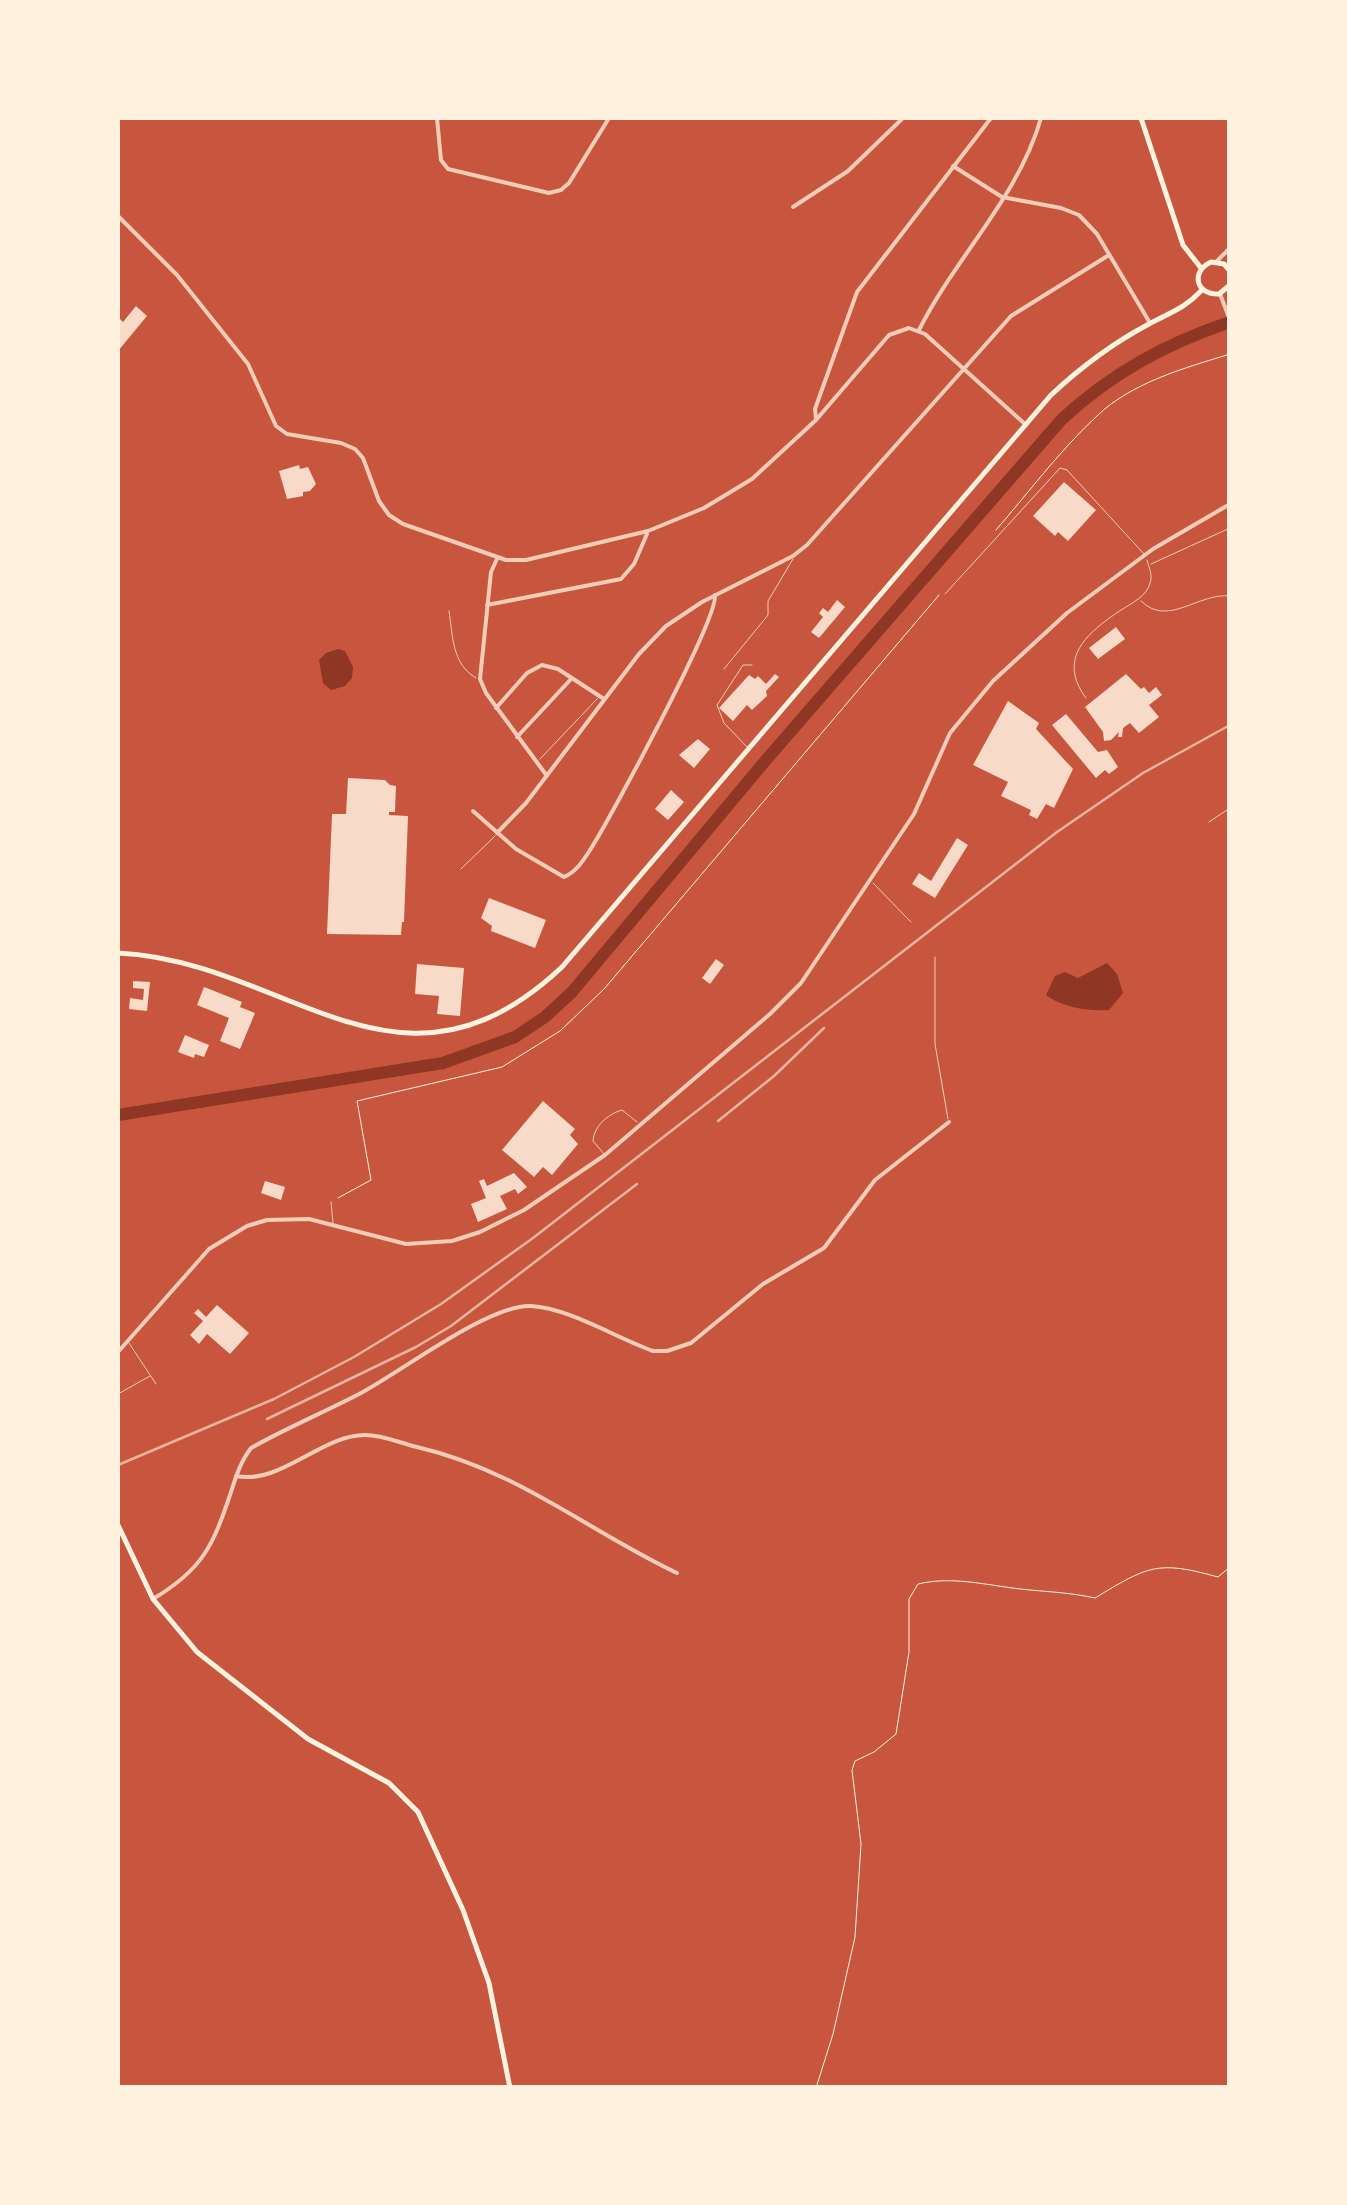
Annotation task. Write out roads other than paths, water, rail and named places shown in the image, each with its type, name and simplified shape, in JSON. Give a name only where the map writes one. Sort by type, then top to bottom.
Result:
[{"type":"main road","points":[[1141,118],[1183,245],[1201,268]]},
{"type":"main road","points":[[1230,272],[1216,262],[1201,268],[1198,277],[1202,290],[1208,294],[1220,294],[1230,285]]},
{"type":"main road","points":[[118,952],[178,961],[352,1025],[394,1033],[437,1032],[486,1020],[524,1000],[562,967],[1072,375],[1104,351],[1186,307],[1202,290]]},
{"type":"main road","points":[[118,1525],[152,1598],[198,1652],[296,1731],[374,1773],[418,1812],[462,1910],[489,1983],[510,2088]]},
{"type":"street","points":[[437,118],[441,160],[448,169],[549,192],[561,190],[569,182],[609,118]]},
{"type":"street","points":[[794,207],[848,171],[903,118]]},
{"type":"street","points":[[816,420],[814,409],[857,292],[991,118]]},
{"type":"street","points":[[919,330],[1026,155],[1040,118]]},
{"type":"street","points":[[953,166],[1002,197],[1079,214],[1090,223],[1150,324]]},
{"type":"street","points":[[118,216],[178,275],[248,364],[276,426],[287,434],[355,449],[389,515],[496,559],[526,560],[648,531],[704,508],[752,479],[816,420],[883,341],[902,330],[919,330],[1026,425]]},
{"type":"street","points":[[1216,262],[1230,248]]},
{"type":"street","points":[[497,833],[547,776],[602,698],[666,626],[716,595],[793,556],[832,519],[1022,308],[1108,255]]},
{"type":"street","points":[[1220,294],[1230,320]]},
{"type":"street","points":[[118,1352],[200,1258],[228,1234],[268,1220],[310,1219],[406,1244],[452,1241],[500,1224],[605,1154],[782,1002],[813,967],[914,814],[938,756],[963,714],[1066,613],[1145,555],[1230,504]]},
{"type":"street","points":[[486,605],[621,580],[634,564],[648,531]]},
{"type":"street","points":[[496,559],[490,572],[480,678],[496,708],[547,776]]},
{"type":"street","points":[[473,812],[559,874],[574,872],[597,837],[684,672],[715,608],[716,595]]},
{"type":"street","points":[[496,708],[536,667],[550,666],[602,698]]},
{"type":"street","points":[[517,737],[572,678]]},
{"type":"street","points":[[152,1598],[182,1580],[205,1556],[219,1529],[243,1458],[251,1448],[365,1391],[510,1308],[554,1310],[653,1351],[667,1351],[704,1335],[763,1284],[824,1248],[874,1180],[949,1122]]},
{"type":"street","points":[[236,1476],[259,1476],[352,1436],[382,1437],[483,1466],[558,1505],[606,1537],[677,1572]]},
{"type":"lane","points":[[945,594],[1060,468],[1066,470],[1145,555],[1150,585],[1077,650],[1072,671],[1086,698]]},
{"type":"lane","points":[[1148,566],[1230,528]]},
{"type":"lane","points":[[724,669],[768,615],[768,601],[793,556]]},
{"type":"lane","points":[[1138,599],[1150,610],[1166,612],[1204,599],[1230,596]]},
{"type":"lane","points":[[449,611],[458,660],[463,670],[480,678]]},
{"type":"lane","points":[[750,749],[724,723],[717,705],[743,665],[752,665]]},
{"type":"lane","points":[[536,762],[602,698]]},
{"type":"lane","points":[[1209,822],[1230,808]]},
{"type":"lane","points":[[460,869],[497,833]]},
{"type":"lane","points":[[871,881],[911,922]]},
{"type":"lane","points":[[935,957],[935,1044],[949,1122]]},
{"type":"lane","points":[[605,1154],[592,1140],[606,1118],[622,1110],[640,1125]]},
{"type":"lane","points":[[331,1202],[333,1224]]},
{"type":"lane","points":[[128,1340],[156,1384]]},
{"type":"lane","points":[[118,1394],[150,1375]]},
{"type":"waterway","points":[[118,1115],[443,1063],[515,1037],[545,1017],[572,992],[766,760],[1062,419],[1140,362],[1230,322]]},
{"type":"railway","points":[[118,1465],[274,1399],[354,1357],[441,1304],[533,1238],[1057,832],[1143,773],[1230,725]]},
{"type":"railway","points":[[718,1121],[774,1076],[824,1028]]},
{"type":"railway","points":[[267,1419],[451,1326],[637,1184]]}]
